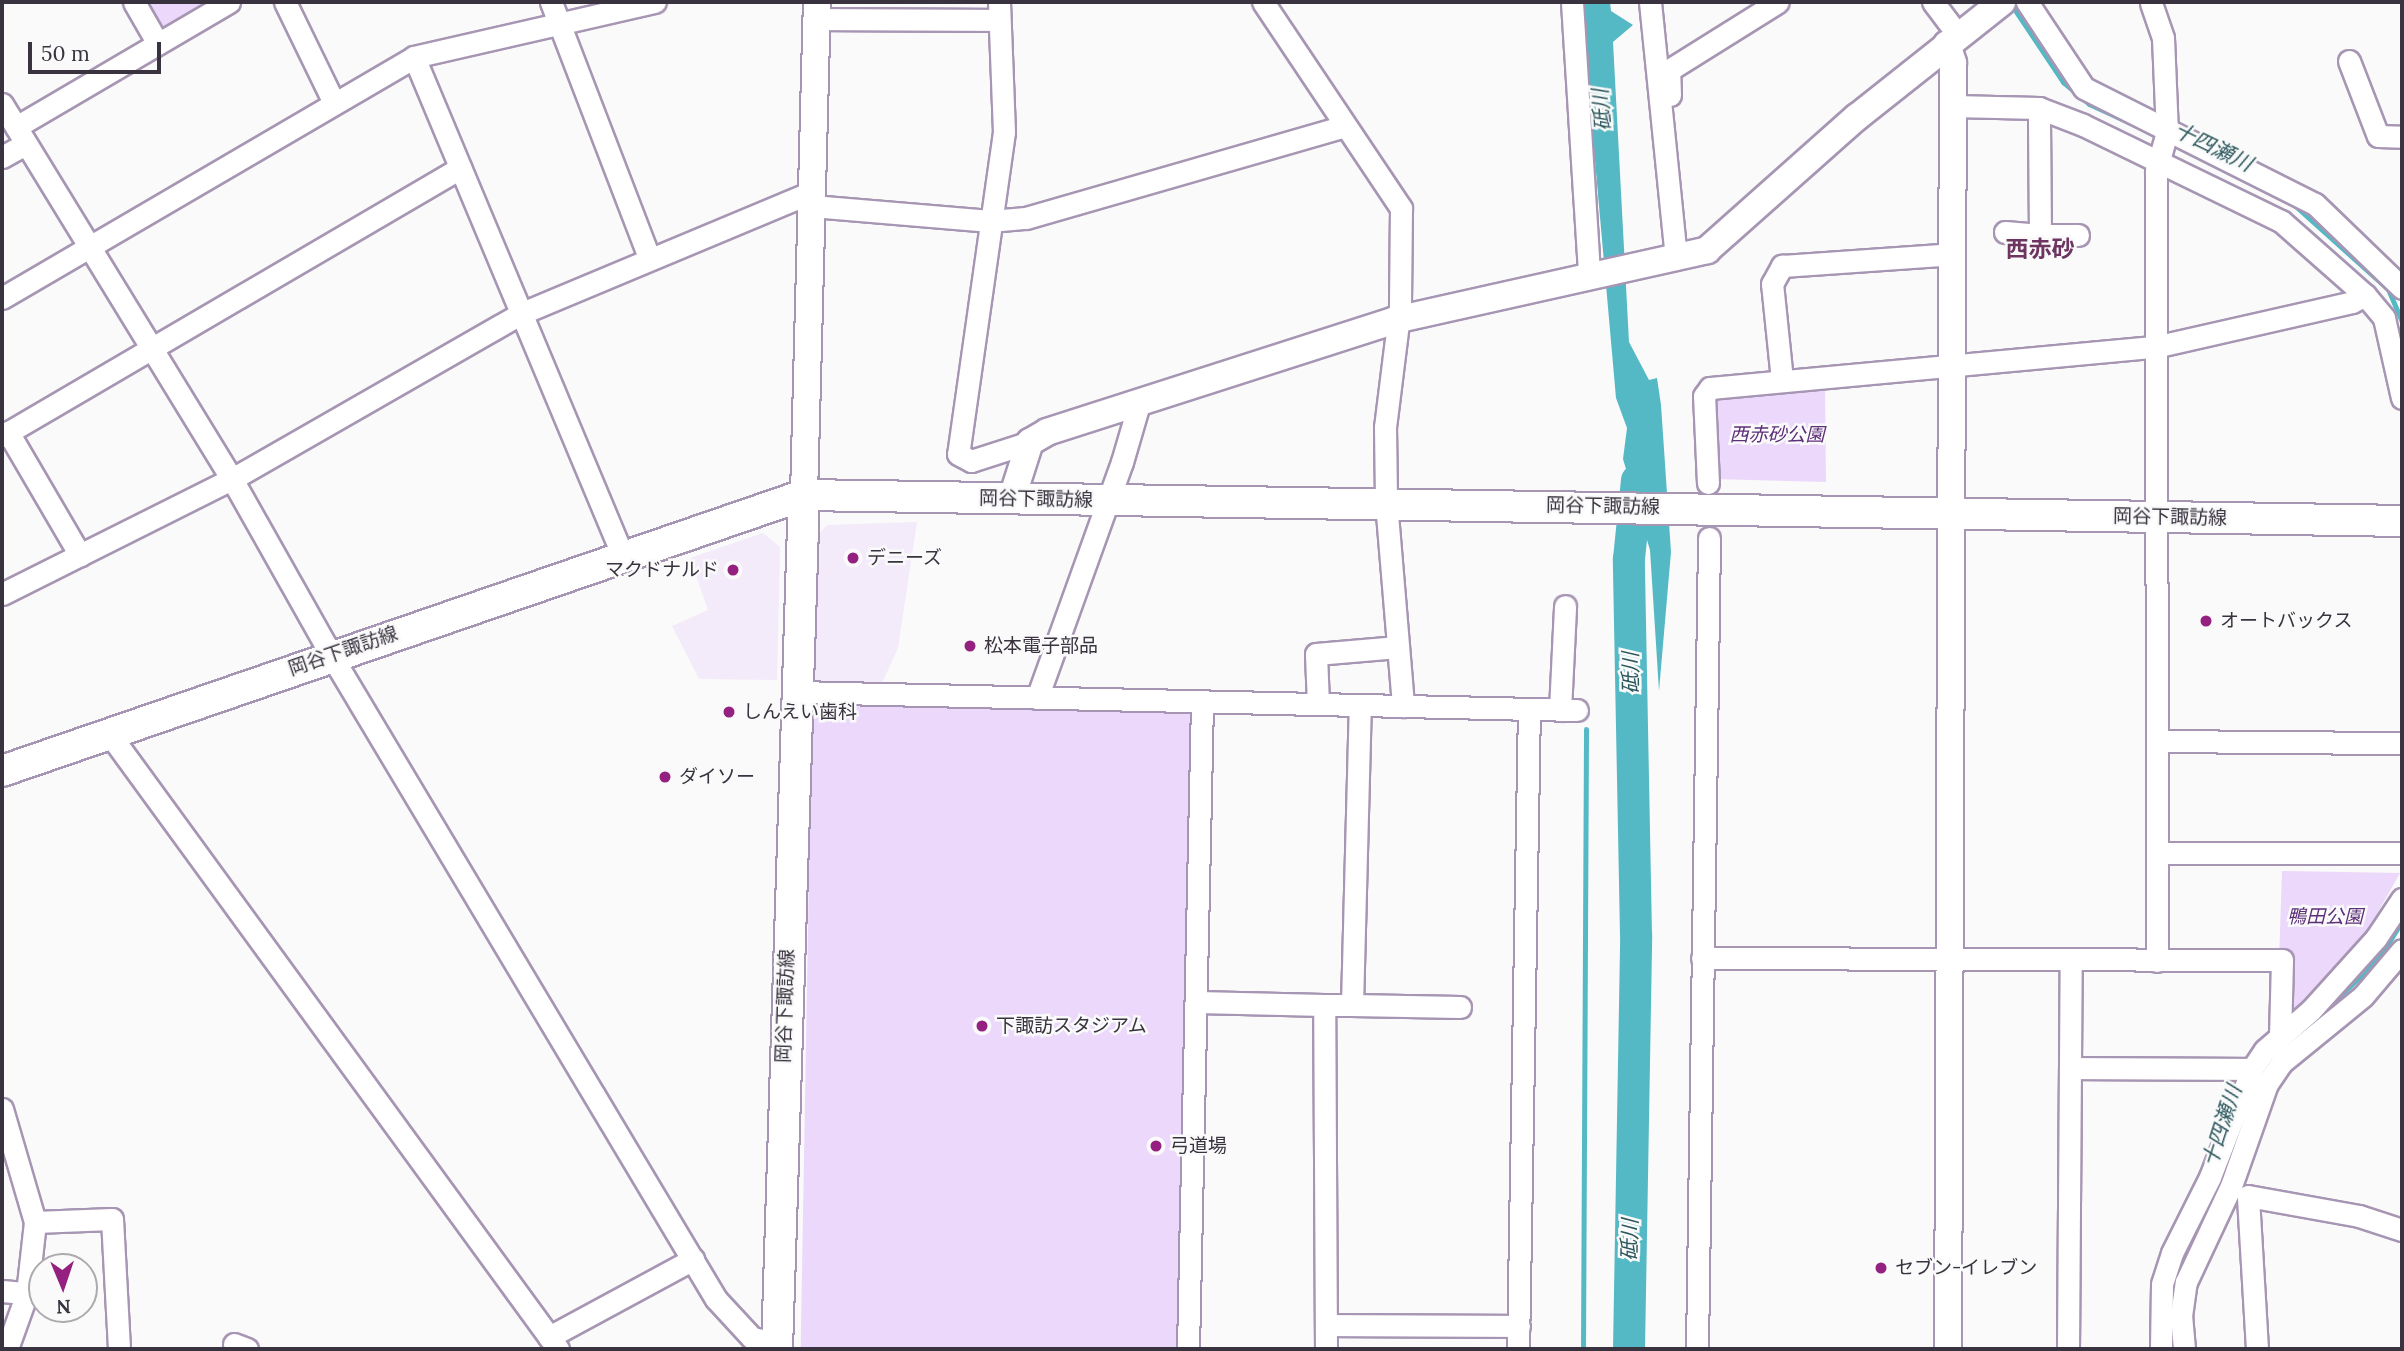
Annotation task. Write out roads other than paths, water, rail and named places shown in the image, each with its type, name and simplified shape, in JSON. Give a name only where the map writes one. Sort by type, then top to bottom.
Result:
[{"type":"main road","name":"岡谷下諏訪線","points":[[777,1346],[804,495]]},
{"type":"main road","name":"岡谷下諏訪線","points":[[2,771],[622,554],[804,495],[1386,502],[2402,521]]},
{"type":"street","points":[[134,2],[157,41]]},
{"type":"street","points":[[2,157],[20,135],[157,41],[229,2]]},
{"type":"street","points":[[285,2],[334,103]]},
{"type":"street","points":[[551,2],[649,257]]},
{"type":"street","points":[[2,298],[414,57],[655,2]]},
{"type":"street","points":[[1263,2],[1344,126],[1402,208],[1400,307],[1395,320],[1385,427],[1386,502],[1403,706]]},
{"type":"street","points":[[1572,2],[1596,274]]},
{"type":"street","points":[[1650,2],[1669,260]]},
{"type":"street","points":[[1661,123],[1672,122],[1669,71],[1779,2]]},
{"type":"street","points":[[1933,2],[1953,40],[1954,63],[1948,1349]]},
{"type":"street","points":[[2027,2],[2084,88],[2167,134],[2313,206],[2402,288]]},
{"type":"street","points":[[2153,2],[2163,38],[2167,134],[2158,159],[2160,741],[2157,961]]},
{"type":"street","points":[[804,495],[817,10],[999,11],[1004,132],[958,454],[971,461],[1030,442],[1047,432],[1395,320],[1707,250],[1729,234],[1857,117],[1997,4]]},
{"type":"street","points":[[414,57],[622,554]]},
{"type":"street","points":[[2349,61],[2378,136],[2402,136]]},
{"type":"street","points":[[2,104],[232,479],[331,655],[716,1299],[752,1338],[777,1346]]},
{"type":"street","points":[[1953,106],[2039,108],[2158,159],[2294,229],[2365,295],[2392,315],[2402,398]]},
{"type":"street","points":[[2039,108],[2040,235]]},
{"type":"street","points":[[2,594],[232,479],[520,314],[649,257],[812,199],[990,221],[1039,214],[1344,126]]},
{"type":"street","points":[[80,555],[5,434],[460,168]]},
{"type":"street","points":[[2294,229],[2313,206]]},
{"type":"street","points":[[2005,232],[2078,235]]},
{"type":"street","points":[[1782,380],[1772,284],[1782,266],[1952,254]]},
{"type":"street","points":[[1708,483],[1704,396],[1710,388],[2159,346],[2352,302],[2365,295]]},
{"type":"street","points":[[1037,698],[1134,428],[1139,404]]},
{"type":"street","points":[[1012,498],[1030,442]]},
{"type":"street","points":[[1697,1349],[1709,538]]},
{"type":"street","points":[[796,692],[1569,710],[1565,606]]},
{"type":"street","points":[[1318,704],[1316,654],[1398,647]]},
{"type":"street","points":[[1188,1349],[1202,701]]},
{"type":"street","points":[[1352,1005],[1360,705]]},
{"type":"street","points":[[1518,1349],[1529,709]]},
{"type":"street","points":[[108,732],[553,1343],[693,1259]]},
{"type":"street","points":[[2160,741],[2402,743]]},
{"type":"street","points":[[2159,852],[2402,853]]},
{"type":"street","points":[[2183,1349],[2181,1316],[2186,1282],[2231,1186],[2267,1084],[2282,1062],[2352,986],[2376,938],[2402,899]]},
{"type":"street","points":[[2161,1349],[2162,1284],[2172,1253],[2210,1177],[2252,1069],[2280,1035],[2402,950]]},
{"type":"street","points":[[1702,958],[2282,960],[2280,1035]]},
{"type":"street","points":[[2068,1349],[2071,961]]},
{"type":"street","points":[[1197,1002],[1460,1007]]},
{"type":"street","points":[[1324,1004],[1326,1349]]},
{"type":"street","points":[[2071,1069],[2252,1069]]},
{"type":"street","points":[[2,1109],[35,1223],[27,1293],[7,1349]]},
{"type":"street","points":[[2257,1349],[2248,1196],[2359,1216],[2402,1230]]},
{"type":"street","points":[[35,1223],[112,1219],[119,1349]]},
{"type":"street","points":[[2,1291],[27,1293]]},
{"type":"street","points":[[1326,1325],[1519,1326]]},
{"type":"water","points":[[1581,2],[1610,2],[1611,11],[1633,25],[1613,42],[1629,342],[1649,380],[1657,378],[1661,405],[1671,552],[1659,691],[1650,550],[1623,459],[1627,428],[1616,398]]},
{"type":"waterway","name":"十四瀬川","points":[[2011,4],[2063,82],[2089,104],[2135,125]]},
{"type":"waterway","name":"十四瀬川","points":[[2292,203],[2388,289],[2402,322]]},
{"type":"waterway","name":"砥川","points":[[1629,1349],[1636,935],[1629,559],[1637,480]]},
{"type":"waterway","points":[[1583,1349],[1586,729]]},
{"type":"waterway","name":"十四瀬川","points":[[2320,1015],[2379,958],[2402,921]]},
{"type":"waterway","name":"十四瀬川","points":[[2214,1197],[2226,1164]]},
{"type":"waterway","name":"十四瀬川","points":[[2173,1304],[2183,1258],[2203,1222]]},
{"type":"waterway","name":"十四瀬川","points":[[2172,1327],[2172,1349]]},
{"type":"place","name":"デニーズ","points":[[853,558]]},
{"type":"place","name":"マクドナルド","points":[[733,570]]},
{"type":"place","name":"オートバックス","points":[[2206,621]]},
{"type":"place","name":"松本電子部品","points":[[970,646]]},
{"type":"place","name":"しんえい歯科","points":[[729,712]]},
{"type":"place","name":"ダイソー","points":[[665,777]]},
{"type":"place","name":"下諏訪スタジアム","points":[[982,1026]]},
{"type":"place","name":"弓道場","points":[[1156,1146]]},
{"type":"place","name":"セブン-イレブン","points":[[1881,1268]]},
{"type":"district","name":"西赤砂","points":[[2040,249]]},
{"type":"park label","name":"西赤砂公園","points":[[1777,435]]},
{"type":"park label","name":"鴨田公園","points":[[2325,917]]}]
